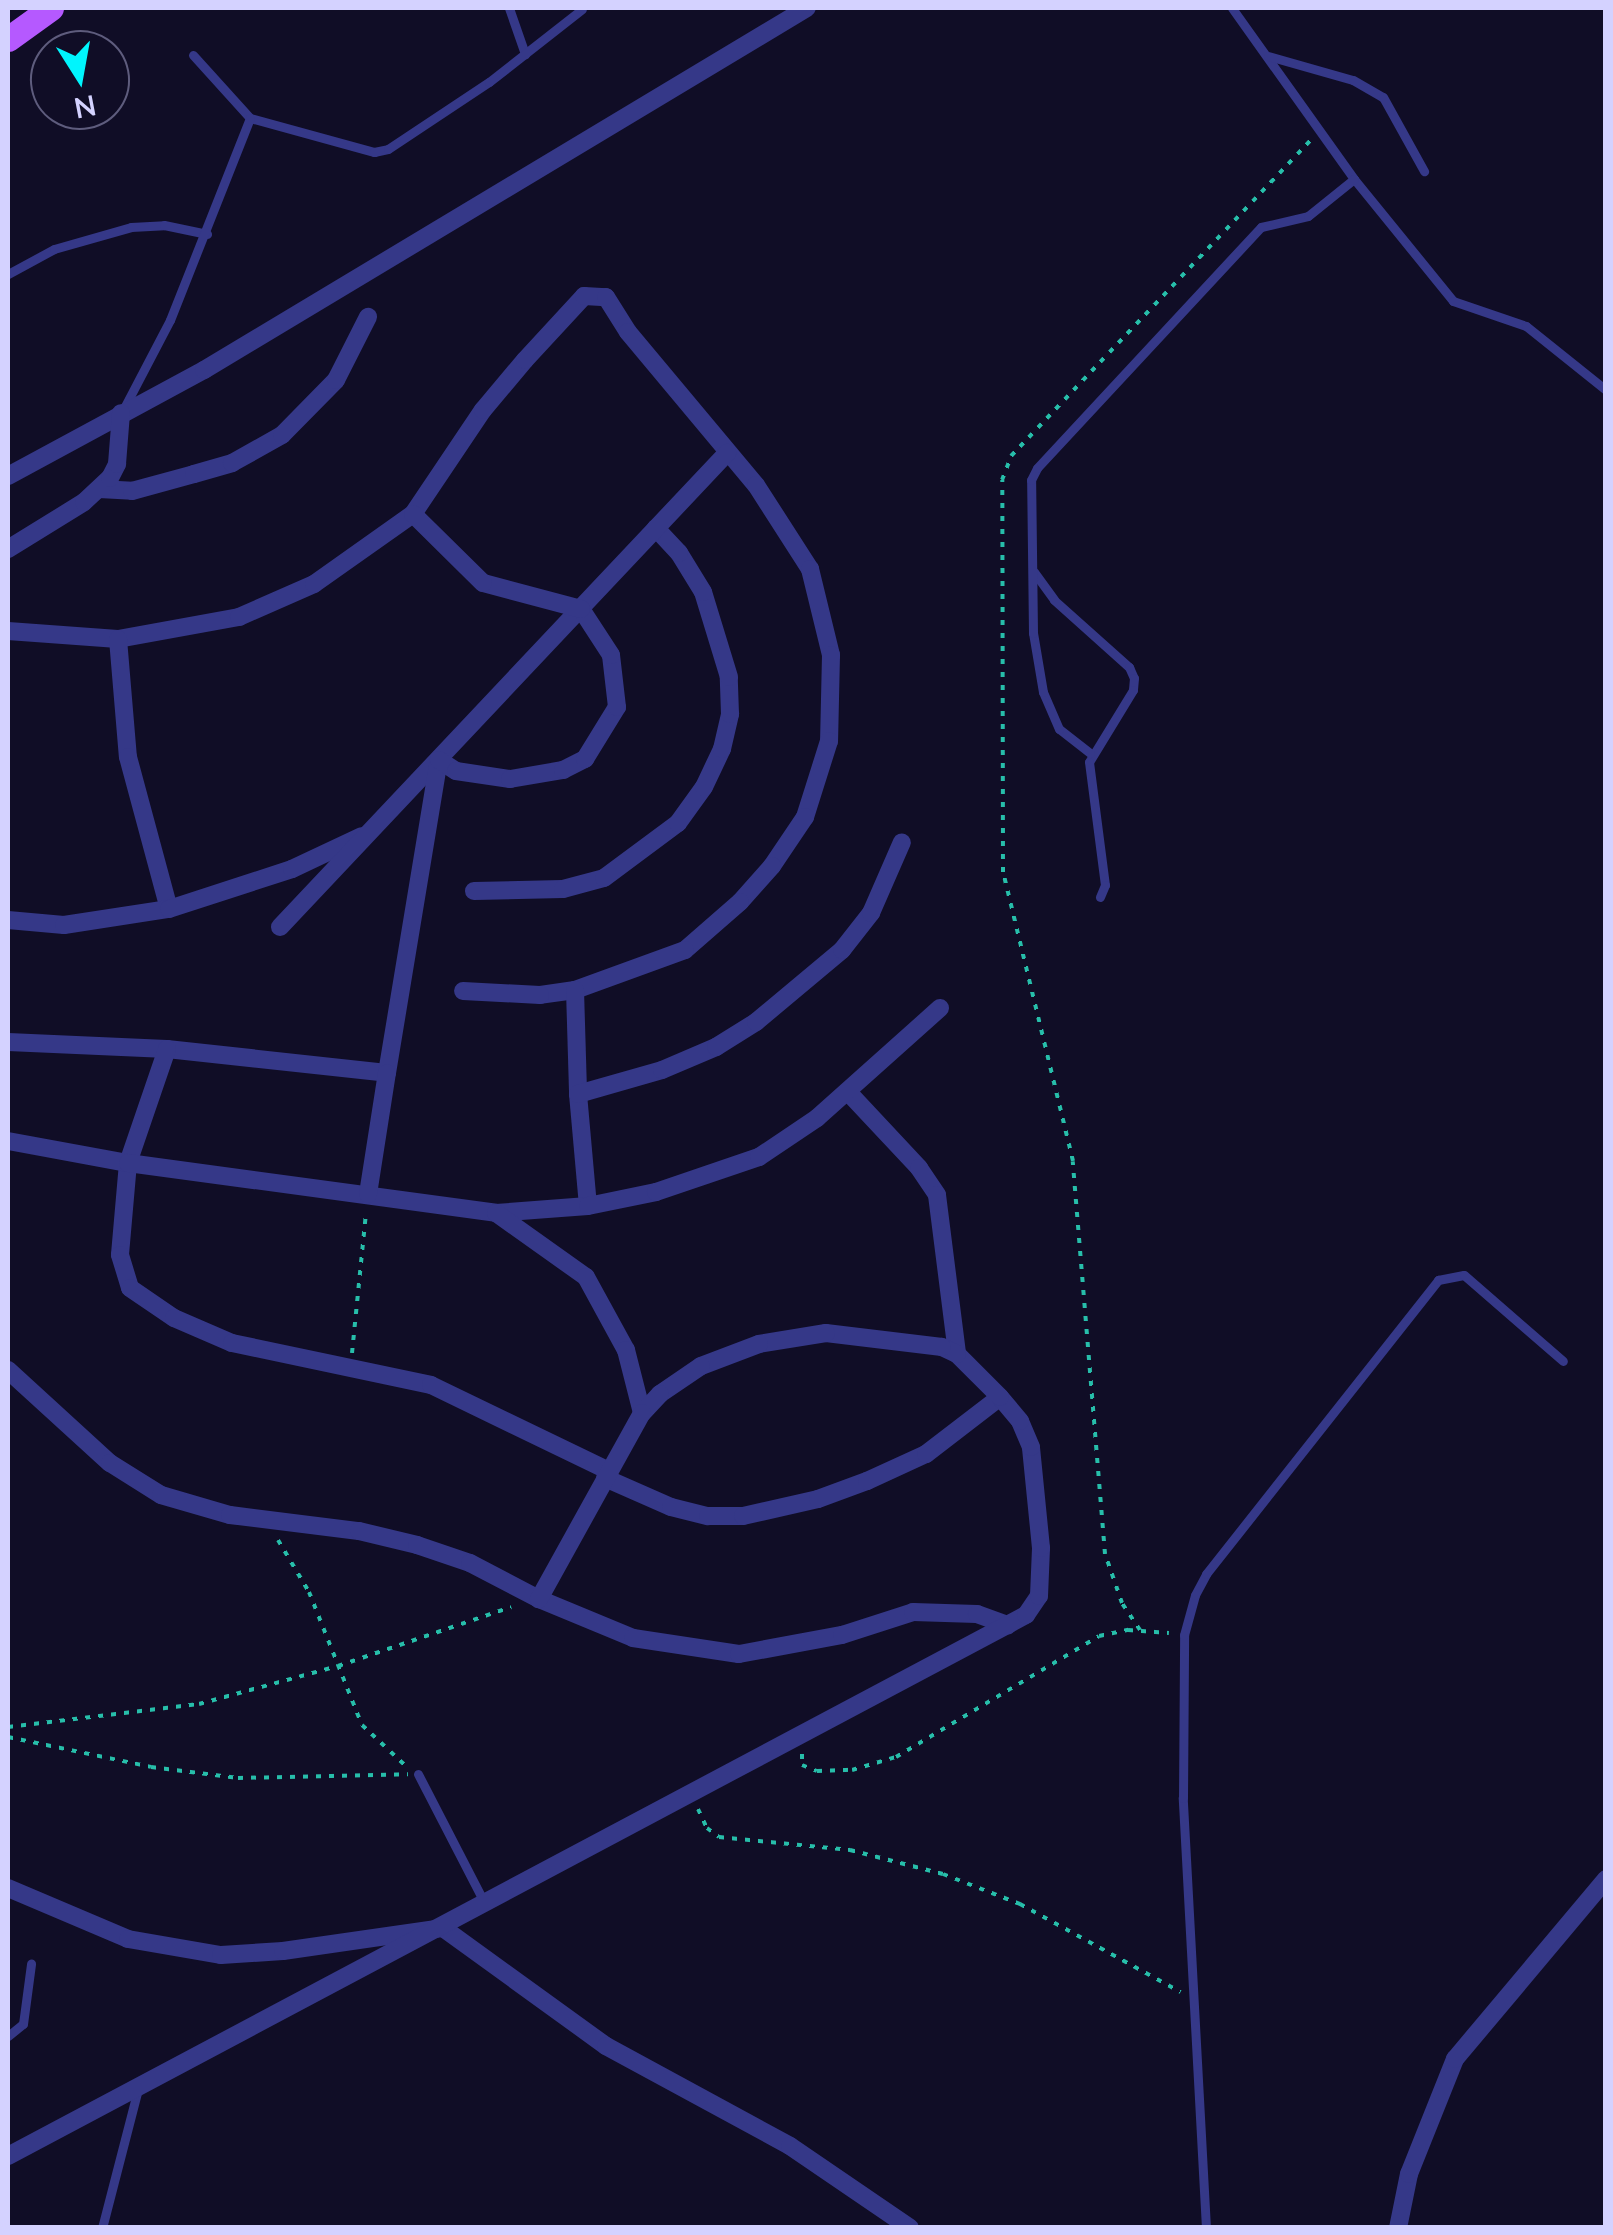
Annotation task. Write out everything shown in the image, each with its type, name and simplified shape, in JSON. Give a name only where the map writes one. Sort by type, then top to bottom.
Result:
[{"type":"main road","points":[[8,39],[51,8]]},
{"type":"street","points":[[8,476],[204,370],[807,8]]},
{"type":"street","points":[[8,631],[118,639],[239,617],[314,584],[412,514],[483,410],[538,346],[591,293],[606,297],[628,332],[756,484],[810,569],[831,655],[829,741],[805,817],[740,902],[685,950],[575,990],[540,994],[462,991]]},
{"type":"street","points":[[100,490],[132,491],[232,463],[282,434],[336,380],[368,317]]},
{"type":"street","points":[[8,549],[100,490],[117,464],[121,413]]},
{"type":"street","points":[[280,927],[727,453]]},
{"type":"street","points":[[412,514],[483,584],[582,609],[600,634],[617,680],[617,708],[585,760],[562,770],[510,780],[456,771],[440,760]]},
{"type":"street","points":[[474,891],[562,889],[604,878],[678,823],[704,787],[722,749],[730,714],[729,676],[703,592],[679,552],[656,528]]},
{"type":"street","points":[[118,639],[128,757],[169,908]]},
{"type":"street","points":[[368,1194],[440,760]]},
{"type":"street","points":[[8,920],[64,925],[169,908],[292,868],[375,829]]},
{"type":"street","points":[[578,1094],[662,1070],[716,1047],[756,1022],[842,950],[871,913],[902,842]]},
{"type":"street","points":[[575,990],[578,1094],[588,1206]]},
{"type":"street","points":[[8,1141],[128,1163],[496,1213],[588,1206],[656,1192],[759,1157],[848,1092],[940,1008]]},
{"type":"street","points":[[8,1042],[166,1049],[388,1074]]},
{"type":"street","points":[[166,1049],[128,1163],[120,1255],[130,1288],[174,1318],[232,1343],[451,1393],[671,1507],[708,1516],[743,1516],[818,1499],[868,1481],[926,1454],[1000,1398]]},
{"type":"street","points":[[848,1092],[919,1168],[937,1196],[957,1354]]},
{"type":"street","points":[[496,1213],[586,1276],[626,1350],[642,1413]]},
{"type":"street","points":[[8,2156],[1026,1616],[1038,1601],[1040,1514],[1032,1447],[1020,1421],[957,1354],[926,1344],[851,1334],[778,1338],[701,1366],[660,1394],[642,1413],[539,1598]]},
{"type":"street","points":[[8,1370],[110,1463],[147,1488],[204,1510],[359,1531],[417,1545],[470,1563],[632,1638],[739,1654],[842,1634],[913,1612],[977,1614],[1008,1626]]},
{"type":"street","points":[[1398,2228],[1409,2174],[1455,2059],[1606,1879]]},
{"type":"street","points":[[8,1888],[128,1939],[221,1954],[283,1951],[443,1928],[606,2046],[790,2146],[910,2228]]},
{"type":"lane","points":[[510,8],[526,54]]},
{"type":"lane","points":[[1232,8],[1354,179],[1453,301],[1526,326],[1606,390]]},
{"type":"lane","points":[[193,55],[250,118],[374,152],[388,149],[526,54],[582,9]]},
{"type":"lane","points":[[1268,56],[1353,80],[1383,97],[1424,171]]},
{"type":"lane","points":[[121,413],[170,320],[250,118]]},
{"type":"lane","points":[[1090,753],[1059,729],[1042,692],[1033,633],[1028,491],[1037,468],[1261,227],[1308,216],[1354,179]]},
{"type":"lane","points":[[8,274],[54,249],[117,230],[164,226],[206,234]]},
{"type":"lane","points":[[1033,571],[1054,600],[1129,667],[1134,678],[1133,690],[1090,753],[1105,885],[1100,897]]},
{"type":"lane","points":[[1206,2228],[1183,1798],[1184,1635],[1206,1574],[1438,1280],[1464,1276],[1562,1362]]},
{"type":"lane","points":[[418,1774],[485,1905]]},
{"type":"lane","points":[[8,2036],[23,2024],[31,1964]]},
{"type":"lane","points":[[102,2228],[138,2086]]},
{"type":"path","points":[[1140,1630],[1122,1602],[1105,1554],[1073,1161],[1003,872],[1002,480],[1011,456],[1320,132]]},
{"type":"path","points":[[350,1368],[368,1194]]},
{"type":"path","points":[[289,1524],[277,1542],[309,1592],[362,1725],[398,1763],[418,1774]]},
{"type":"path","points":[[8,1727],[200,1704],[338,1666],[539,1598]]},
{"type":"path","points":[[802,1737],[802,1765],[817,1771],[852,1770],[896,1757],[1099,1636],[1140,1630],[1184,1635]]},
{"type":"path","points":[[8,1737],[151,1767],[238,1778],[418,1774]]},
{"type":"path","points":[[692,1796],[707,1828],[720,1837],[850,1850],[943,1874],[1020,1904],[1194,2000]]}]
